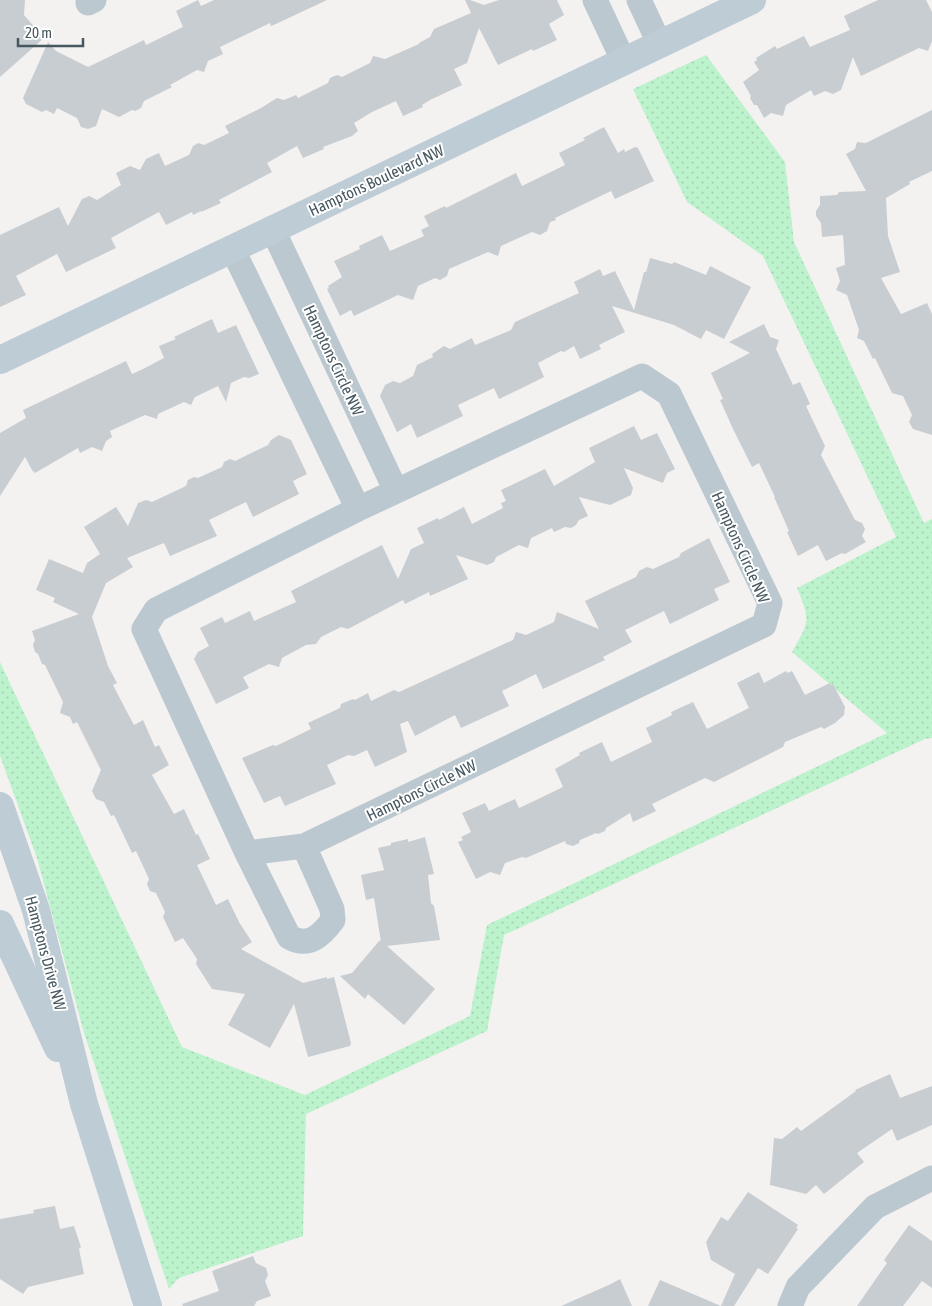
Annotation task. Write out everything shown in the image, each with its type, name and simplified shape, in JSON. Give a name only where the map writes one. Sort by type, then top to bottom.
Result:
[{"type":"street","points":[[595,0],[624,62]]},
{"type":"street","points":[[639,0],[660,45]]},
{"type":"street","name":"Hamptons Boulevard NW","points":[[0,360],[272,228],[752,0]]},
{"type":"street","name":"Hamptons Circle NW","points":[[272,228],[396,491]]},
{"type":"street","points":[[232,248],[358,508]]},
{"type":"street","name":"Hamptons Circle NW","points":[[247,853],[304,846],[764,625],[770,604],[669,394],[642,376],[358,508],[156,610],[144,630],[247,853],[289,937],[296,941],[312,940],[319,936],[333,920],[332,909],[304,846]]},
{"type":"street","name":"Hamptons Drive NW","points":[[0,806],[36,910],[84,1104],[148,1306]]},
{"type":"street","name":"Hamptons Drive NW","points":[[0,924],[84,1104]]},
{"type":"street","points":[[790,1306],[798,1287],[875,1207],[932,1178]]},
{"type":"green space","points":[[706,55],[785,162],[794,242],[924,523],[932,519],[932,738],[925,739],[504,935],[487,1031],[306,1114],[303,1236],[179,1278],[169,1289],[84,1033],[37,858],[0,756],[0,662],[182,1047],[305,1095],[470,1016],[487,925],[887,733],[792,652],[802,634],[806,621],[805,608],[797,588],[896,537],[763,256],[687,202],[633,89]]},
{"type":"building","points":[[0,0],[25,0],[24,15],[44,38],[0,77]]},
{"type":"building","points":[[198,0],[201,6],[214,0],[327,0],[271,26],[270,23],[220,47],[223,54],[208,61],[204,72],[197,70],[170,85],[172,87],[144,101],[141,108],[135,111],[132,110],[119,117],[102,109],[96,126],[88,129],[81,127],[77,118],[57,108],[54,114],[46,110],[42,112],[26,104],[23,98],[48,42],[56,51],[88,67],[144,40],[146,45],[183,27],[176,11]]},
{"type":"building","points":[[465,0],[484,5],[499,0],[557,0],[564,15],[549,24],[557,40],[498,65],[479,28],[467,63],[454,69],[462,85],[430,100],[422,105],[423,107],[403,116],[396,101],[372,112],[354,123],[358,131],[352,136],[323,147],[324,149],[303,158],[297,146],[267,163],[272,172],[219,200],[221,203],[193,215],[192,212],[166,225],[159,212],[111,238],[116,248],[66,272],[57,254],[16,276],[26,295],[0,307],[0,235],[59,207],[68,226],[82,199],[89,196],[97,200],[121,185],[116,173],[130,166],[140,170],[146,159],[159,153],[165,166],[189,155],[193,146],[198,143],[204,145],[229,133],[225,126],[277,98],[284,100],[296,95],[298,98],[328,83],[330,78],[337,75],[342,77],[370,63],[373,56],[385,59],[419,44],[430,37],[434,29],[471,13]]},
{"type":"building","points":[[878,0],[926,0],[932,12],[932,41],[928,51],[919,48],[861,76],[853,57],[841,90],[833,94],[825,91],[814,96],[811,90],[786,105],[783,116],[771,113],[764,118],[757,105],[754,105],[743,82],[759,70],[754,62],[757,60],[756,58],[775,46],[777,49],[804,36],[810,47],[850,30],[844,16]]},
{"type":"building","points":[[932,110],[932,171],[909,182],[910,184],[886,198],[888,236],[900,272],[881,278],[901,314],[927,303],[932,314],[932,435],[913,429],[909,422],[912,415],[903,396],[892,393],[875,358],[873,359],[864,341],[857,338],[859,330],[847,295],[836,290],[840,281],[836,268],[845,265],[843,235],[822,237],[821,223],[816,216],[816,211],[820,205],[820,196],[837,195],[839,192],[866,191],[846,154],[855,149],[857,142],[866,143]]},
{"type":"building","points":[[604,127],[618,153],[624,149],[625,152],[635,147],[638,148],[654,181],[615,199],[611,191],[555,218],[556,220],[550,222],[547,231],[540,235],[532,232],[501,246],[498,256],[488,252],[449,269],[447,276],[440,280],[435,278],[418,286],[413,300],[398,295],[354,316],[351,310],[340,316],[327,289],[329,288],[328,286],[342,277],[334,261],[360,249],[359,246],[382,235],[390,251],[424,236],[421,230],[429,226],[424,216],[445,206],[446,208],[516,173],[522,186],[565,165],[559,153],[585,140],[583,138]]},
{"type":"building","points":[[650,258],[672,264],[674,262],[706,275],[710,266],[751,287],[724,339],[706,330],[701,339],[674,325],[612,306],[625,332],[599,345],[601,349],[580,359],[574,346],[564,352],[561,351],[538,363],[544,377],[524,387],[499,399],[494,388],[458,405],[463,416],[417,438],[411,424],[397,432],[380,396],[385,385],[393,381],[400,383],[413,376],[417,365],[433,357],[432,354],[444,346],[450,349],[472,338],[475,345],[511,330],[515,322],[579,293],[574,282],[600,269],[603,276],[615,271],[634,310],[644,272],[646,272]]},
{"type":"building","points":[[212,319],[218,333],[236,325],[259,374],[249,378],[244,377],[231,383],[226,402],[218,386],[195,397],[191,405],[184,402],[158,414],[157,419],[145,415],[110,431],[112,437],[106,441],[102,451],[92,447],[80,453],[78,448],[35,473],[25,457],[0,496],[0,433],[26,418],[23,410],[126,361],[132,374],[143,369],[164,358],[159,346]]},
{"type":"building","points":[[764,324],[770,337],[779,340],[776,349],[793,385],[800,382],[810,404],[806,406],[825,446],[821,455],[855,520],[862,523],[865,529],[862,536],[866,542],[845,554],[842,553],[826,561],[818,545],[798,556],[787,532],[789,531],[775,497],[759,463],[752,467],[720,400],[723,399],[711,373],[750,353],[729,342]]},
{"type":"building","points":[[634,426],[641,440],[657,433],[675,469],[667,473],[663,483],[624,468],[633,488],[631,495],[610,505],[579,497],[588,516],[579,520],[576,525],[554,532],[552,528],[531,538],[528,548],[519,545],[496,557],[494,562],[487,565],[456,555],[468,579],[430,596],[429,592],[405,604],[403,600],[348,629],[341,627],[321,637],[316,644],[306,645],[282,658],[279,667],[269,664],[243,677],[249,688],[216,704],[194,659],[198,652],[209,646],[200,628],[222,617],[225,623],[250,611],[254,621],[296,602],[291,591],[382,545],[398,579],[411,549],[424,543],[417,528],[438,518],[439,520],[464,507],[472,524],[503,508],[501,503],[506,501],[501,490],[545,469],[554,486],[595,462],[589,448]]},
{"type":"building","points":[[279,435],[291,440],[307,474],[293,481],[299,494],[253,517],[246,502],[209,520],[217,536],[170,556],[164,543],[127,558],[133,567],[106,583],[92,617],[108,666],[117,683],[113,685],[127,712],[134,725],[143,720],[155,747],[159,745],[169,765],[152,775],[174,814],[184,809],[210,859],[197,865],[216,905],[228,899],[239,922],[252,942],[241,949],[303,983],[334,977],[351,1043],[350,1046],[308,1057],[294,1004],[270,1048],[228,1025],[245,994],[212,989],[196,964],[197,959],[183,938],[175,942],[163,917],[165,912],[156,893],[150,891],[147,884],[149,879],[136,851],[132,853],[114,815],[111,816],[104,802],[96,799],[92,791],[101,770],[77,722],[73,724],[70,717],[60,713],[63,702],[45,665],[42,664],[38,654],[35,652],[33,645],[35,640],[32,631],[79,614],[53,602],[55,598],[36,590],[49,559],[83,573],[87,563],[100,554],[84,527],[116,507],[128,526],[138,503],[146,500],[152,502],[186,486],[188,480],[194,477],[198,478],[222,467],[224,462],[230,459],[235,461],[268,445],[271,440]]},
{"type":"building","points":[[709,538],[730,582],[714,589],[719,600],[670,624],[664,611],[625,630],[632,642],[603,657],[605,660],[543,689],[536,674],[502,691],[509,706],[461,728],[455,715],[415,736],[408,721],[400,724],[407,752],[375,767],[367,750],[354,756],[348,755],[327,765],[336,784],[285,806],[280,796],[264,803],[242,758],[273,745],[276,746],[311,729],[308,723],[340,708],[341,704],[353,699],[355,700],[368,693],[371,701],[394,690],[399,692],[513,640],[516,632],[526,635],[554,622],[557,612],[599,629],[585,601],[636,577],[639,571],[647,567],[653,569],[679,557],[681,553]]},
{"type":"building","points":[[786,671],[787,673],[792,671],[805,695],[830,683],[831,685],[833,684],[845,707],[844,715],[824,729],[821,727],[785,742],[783,747],[714,782],[705,778],[652,804],[656,811],[633,822],[630,813],[606,828],[605,831],[580,840],[579,843],[573,846],[566,844],[565,841],[526,858],[522,857],[505,863],[500,875],[490,872],[476,879],[458,842],[463,840],[461,837],[471,832],[462,813],[485,803],[489,811],[515,799],[519,808],[532,802],[563,787],[555,769],[580,755],[579,753],[602,742],[611,762],[652,742],[646,728],[672,715],[671,712],[693,702],[707,729],[749,708],[737,683],[759,672],[764,683]]},
{"type":"building","points":[[425,837],[434,874],[428,875],[431,903],[434,906],[440,940],[387,946],[435,989],[404,1025],[368,994],[365,999],[340,976],[352,973],[380,940],[381,942],[374,898],[366,900],[361,875],[384,870],[378,848],[408,839],[408,842]]},
{"type":"building","points":[[890,1074],[900,1098],[932,1086],[932,1125],[897,1141],[892,1129],[857,1153],[864,1162],[824,1194],[816,1185],[806,1194],[770,1185],[774,1138],[782,1139],[797,1127],[801,1131],[855,1090]]},
{"type":"building","points":[[748,1192],[798,1225],[796,1228],[798,1229],[768,1274],[758,1268],[734,1306],[721,1306],[735,1274],[711,1260],[706,1242],[721,1217],[728,1221]]},
{"type":"building","points":[[55,1206],[60,1229],[74,1226],[81,1247],[79,1249],[84,1274],[28,1287],[23,1294],[0,1279],[0,1219],[34,1213],[33,1210]]},
{"type":"building","points":[[909,1225],[932,1241],[932,1288],[922,1281],[903,1306],[857,1306],[887,1263],[884,1260]]},
{"type":"building","points":[[253,1256],[256,1263],[266,1268],[268,1275],[265,1281],[271,1296],[257,1301],[254,1306],[183,1306],[182,1304],[219,1291],[212,1271]]},
{"type":"building","points":[[620,1279],[632,1306],[561,1306],[611,1284]]},
{"type":"building","points":[[660,1280],[721,1306],[648,1306]]}]
